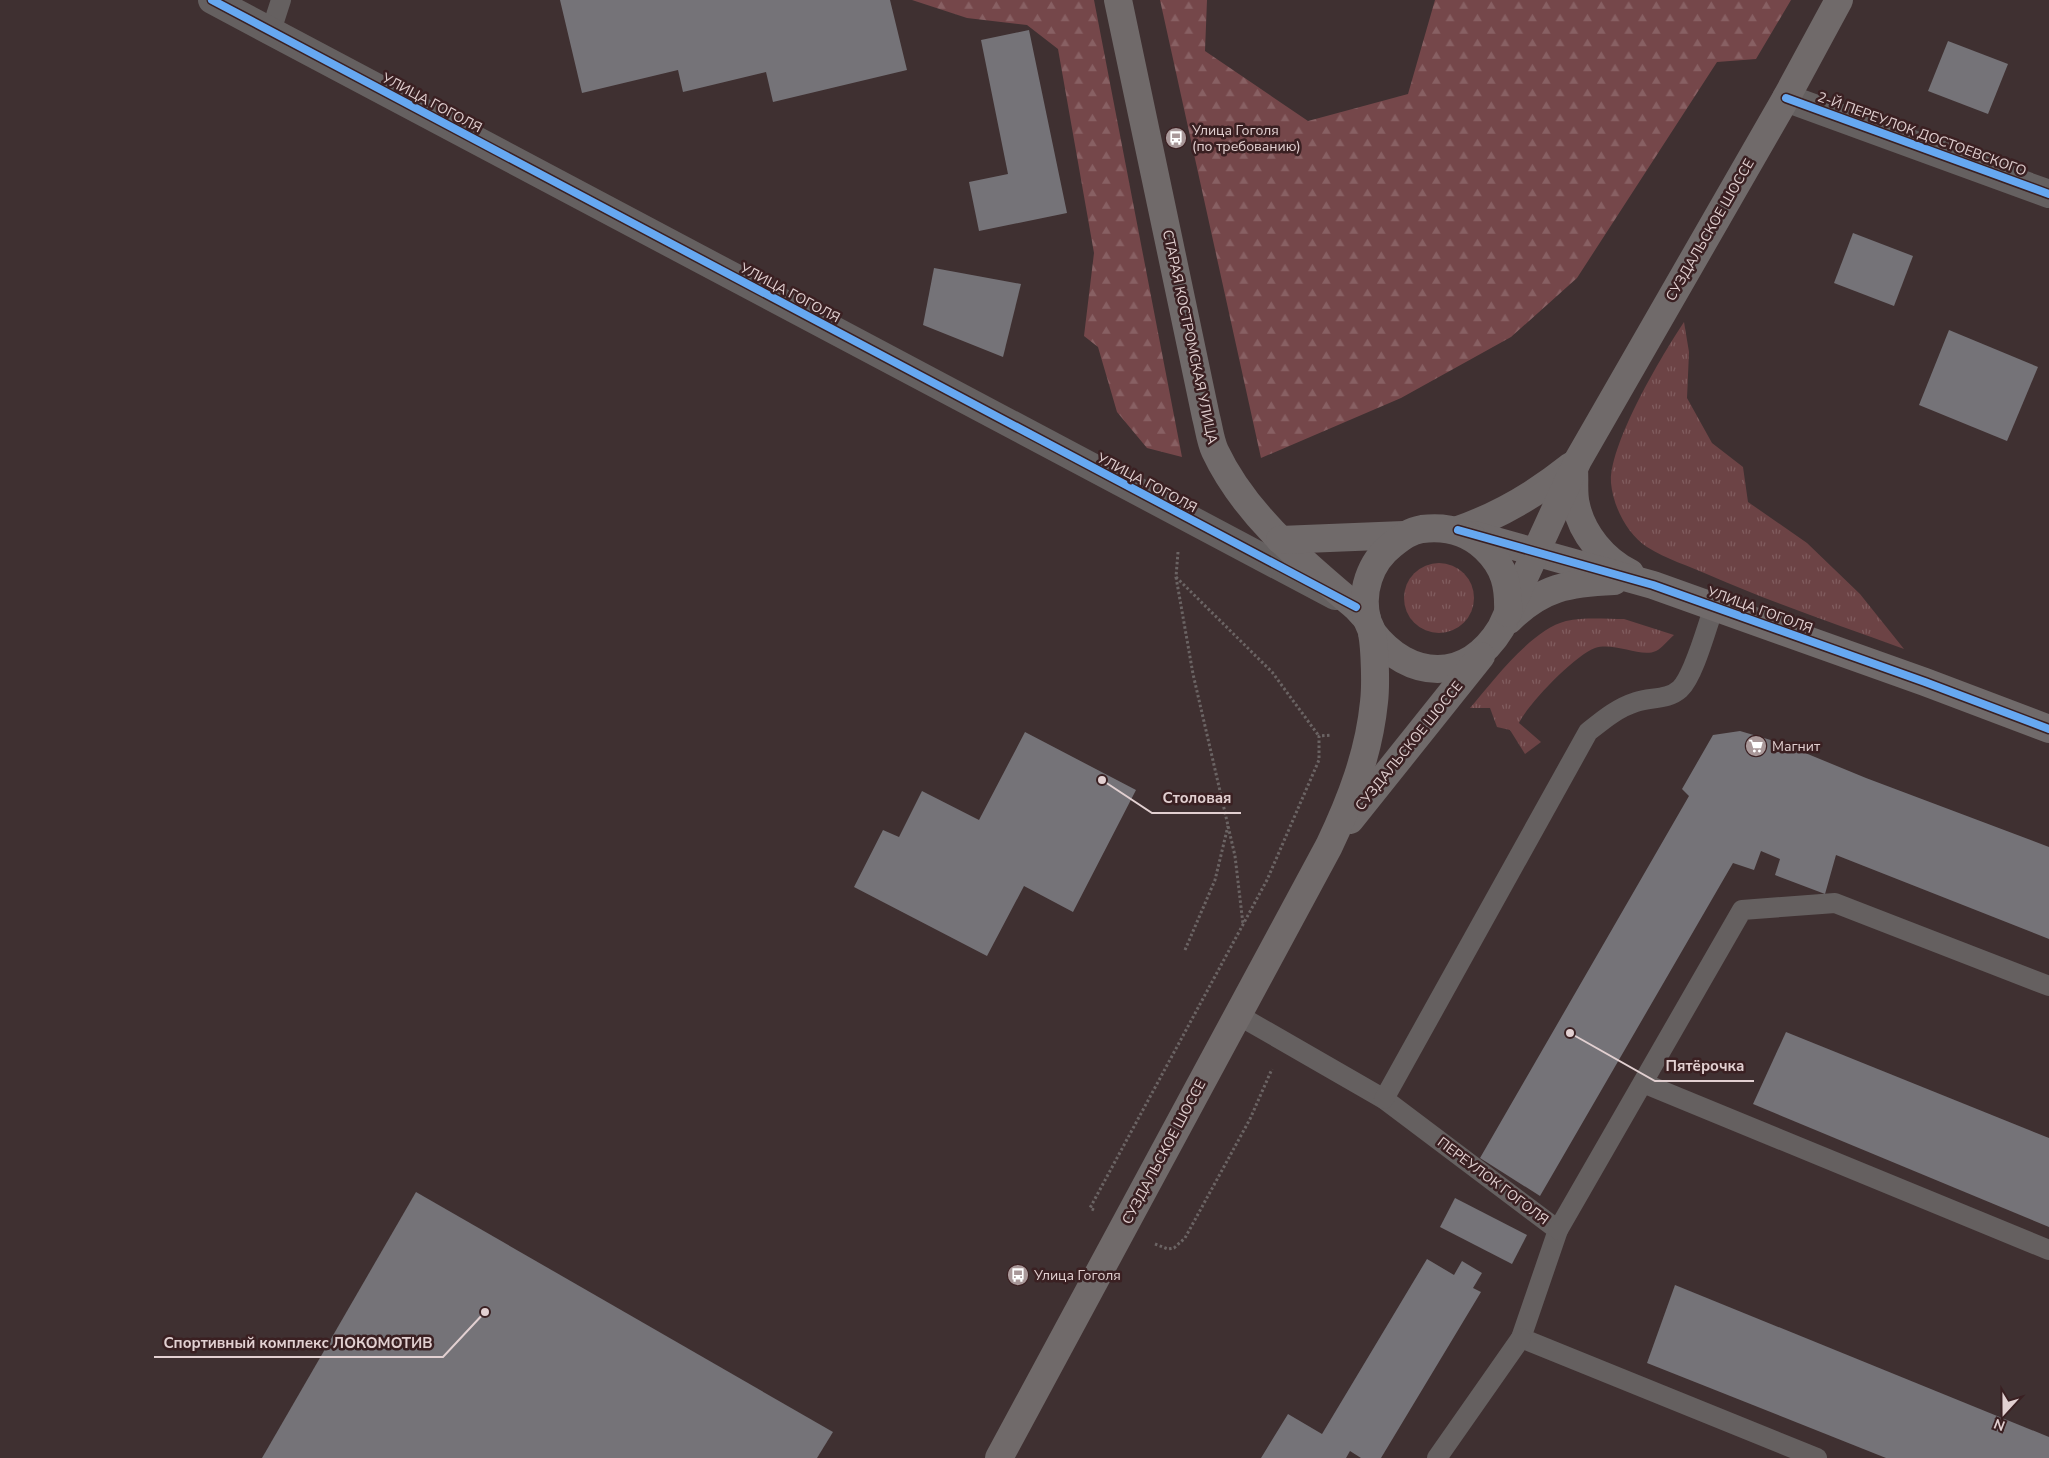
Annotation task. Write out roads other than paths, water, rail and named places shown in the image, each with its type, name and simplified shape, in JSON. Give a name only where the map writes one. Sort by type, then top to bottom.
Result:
[{"type":"main road","name":"СТАРАЯ КОСТРОМСКАЯ УЛИЦА","points":[[1118,0],[1214,449],[1238,490],[1280,540],[1365,619]]},
{"type":"main road","name":"СУЗДАЛЬСКОЕ ШОССЕ","points":[[1329,846],[1499,629],[1576,464],[1786,98],[1839,0]]},
{"type":"main road","name":"СУЗДАЛЬСКОЕ ШОССЕ","points":[[1458,530],[1486,521],[1517,505],[1576,464]]},
{"type":"main road","points":[[1576,464],[1575,504],[1582,524],[1590,537],[1604,556],[1620,568],[1653,585]]},
{"type":"main road","points":[[1499,629],[1509,592],[1504,572],[1493,555],[1480,543],[1458,530],[1431,528],[1404,535],[1385,550],[1371,570],[1364,594],[1365,619],[1385,648],[1404,662],[1423,668],[1447,669],[1468,662],[1499,629],[1536,596],[1569,585],[1619,581],[1653,585]]},
{"type":"main road","name":"УЛИЦА ГОГОЛЯ","points":[[1458,530],[1653,585],[1925,682],[2049,729]]},
{"type":"main road","name":"УЛИЦА ГОГОЛЯ","points":[[1280,540],[1404,535]]},
{"type":"main road","name":"СУЗДАЛЬСКОЕ ШОССЕ","points":[[998,1458],[1329,846],[1351,797],[1369,736],[1374,700],[1365,619]]},
{"type":"street","name":"УЛИЦА ГОГОЛЯ","points":[[212,0],[1213,533],[1365,619]]},
{"type":"street","name":"2-Й ПЕРЕУЛОК ДОСТОЕВСКОГО","points":[[1786,98],[2049,194]]},
{"type":"street","name":"УЛИЦА ГОГОЛЯ","points":[[1213,533],[1280,540]]},
{"type":"lane","points":[[271,31],[281,0]]},
{"type":"lane","points":[[1384,1099],[1588,732],[1608,715],[1630,705],[1668,696],[1680,689],[1688,679],[1714,607]]},
{"type":"lane","points":[[1558,1230],[1742,910],[1835,903],[2049,986]]},
{"type":"lane","name":"ПЕРЕУЛОК ГОГОЛЯ","points":[[1238,1015],[1384,1099],[1558,1230],[1521,1338],[1437,1458]]},
{"type":"lane","points":[[1643,1083],[2049,1250]]},
{"type":"lane","points":[[1521,1338],[1817,1458]]},
{"type":"place","name":"Улица Гоголя (по требованию)","points":[[1176,138]]},
{"type":"place","name":"Магнит","points":[[1756,746]]},
{"type":"place","name":"Столовая","points":[[1102,780]]},
{"type":"place","name":"Пятёрочка","points":[[1570,1033]]},
{"type":"place","name":"Улица Гоголя","points":[[1018,1275]]},
{"type":"place","name":"Спортивный комплекс ЛОКОМОТИВ","points":[[485,1312]]}]
